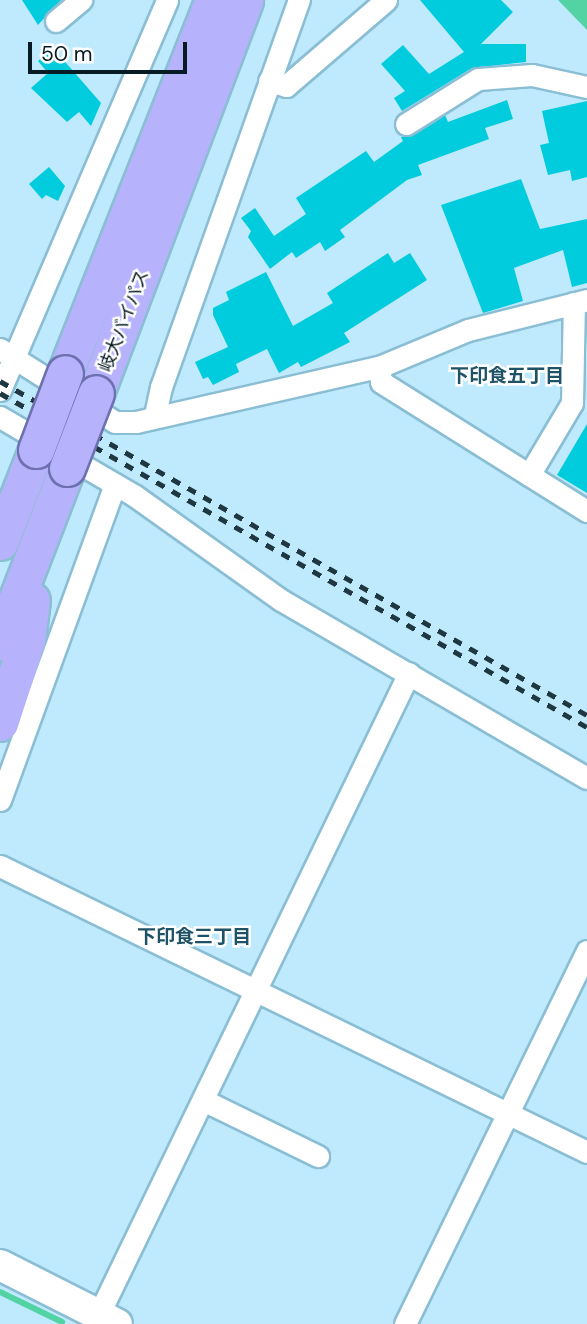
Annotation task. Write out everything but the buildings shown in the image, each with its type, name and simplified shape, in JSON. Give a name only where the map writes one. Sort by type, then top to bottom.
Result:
[{"type":"highway","name":"岐大バイパス","points":[[1,538],[213,0]]},
{"type":"highway","name":"岐大バイパス","points":[[0,642],[40,544],[245,0]]},
{"type":"highway","points":[[0,723],[27,640],[40,544]]},
{"type":"main road","points":[[0,1265],[103,1321]]},
{"type":"street","points":[[56,21],[80,0]]},
{"type":"street","points":[[0,390],[6,354],[167,0]]},
{"type":"street","points":[[155,415],[161,387],[299,0]]},
{"type":"street","points":[[269,80],[286,86],[386,0]]},
{"type":"street","points":[[406,124],[478,79],[532,75],[587,87]]},
{"type":"street","points":[[6,354],[115,422],[136,422],[155,415],[379,367],[468,330],[581,302],[572,403],[529,475]]},
{"type":"street","points":[[379,367],[382,382],[587,511]]},
{"type":"street","points":[[0,417],[115,484],[281,600],[587,778]]},
{"type":"street","points":[[0,800],[115,484]]},
{"type":"street","points":[[103,1321],[203,1100],[409,673]]},
{"type":"street","points":[[0,866],[587,1152]]},
{"type":"street","points":[[405,1324],[587,951]]},
{"type":"street","points":[[203,1100],[318,1156]]},
{"type":"shaded area","points":[[558,0],[587,0],[587,30]]},
{"type":"waterway","points":[[0,1292],[62,1322]]},
{"type":"railway","points":[[0,381],[587,715]]},
{"type":"railway","points":[[0,393],[587,727]]},
{"type":"district","name":"下印食五丁目","points":[[507,376]]},
{"type":"district","name":"下印食三丁目","points":[[194,937]]}]
